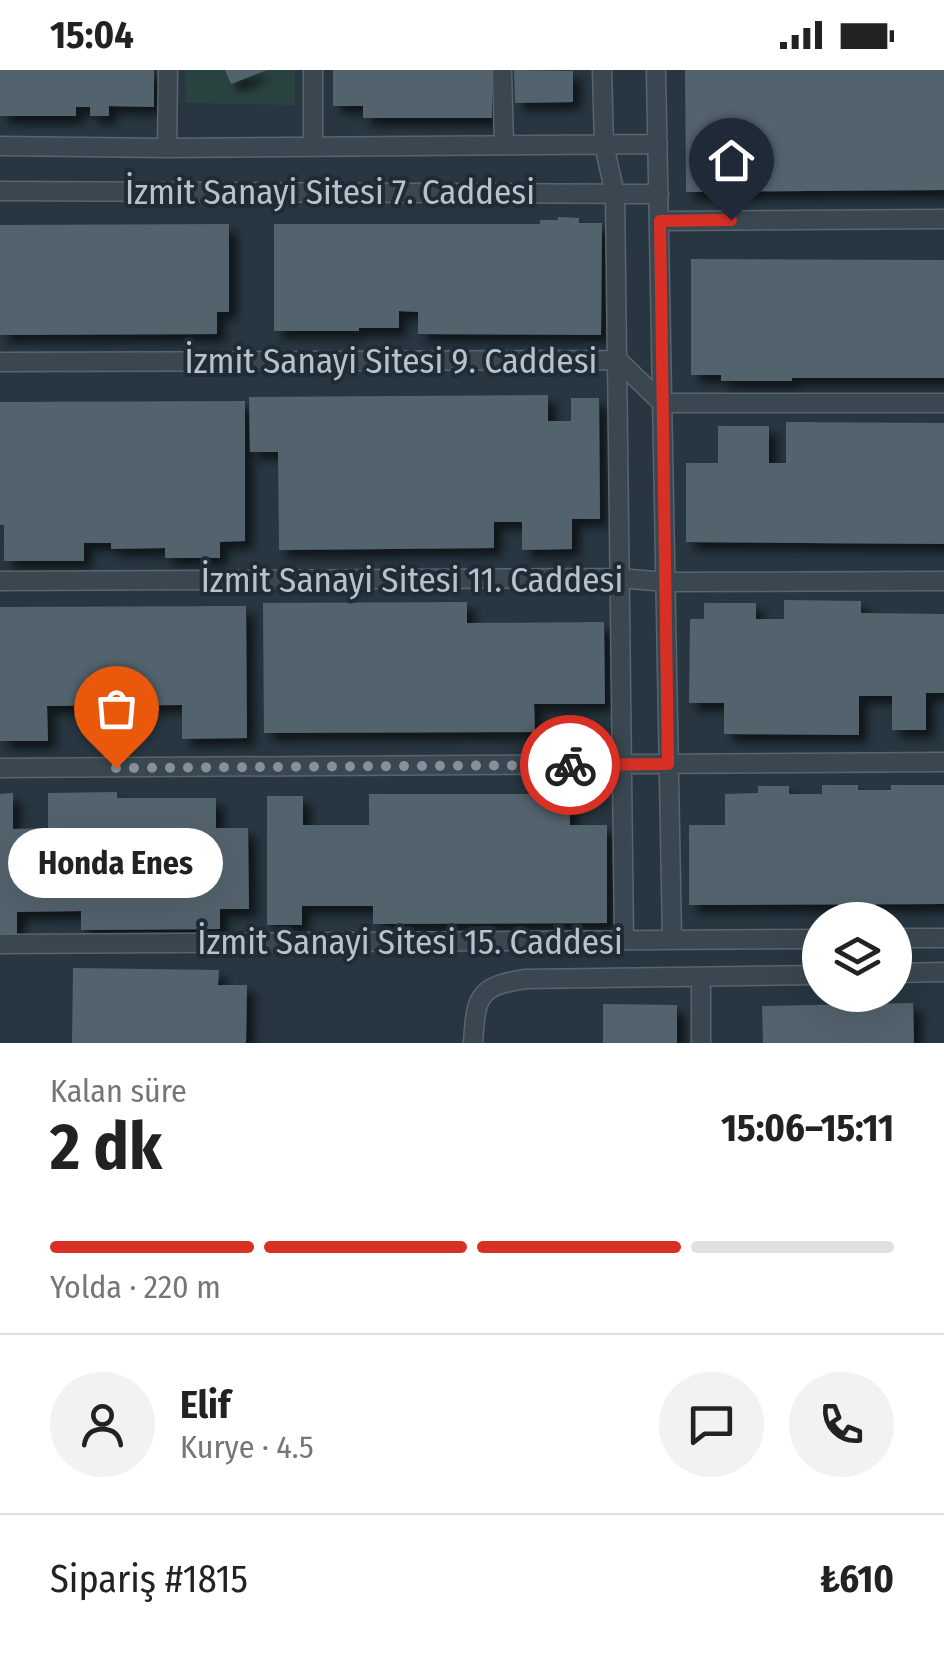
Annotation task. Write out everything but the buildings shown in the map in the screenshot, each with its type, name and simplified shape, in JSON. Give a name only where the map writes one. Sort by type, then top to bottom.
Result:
[{"type":"street","points":[[167,148],[168,70]]},
{"type":"street","points":[[313,70],[313,147]]},
{"type":"street","points":[[502,70],[504,145]]},
{"type":"street","points":[[602,70],[604,144],[615,194],[624,940]]},
{"type":"street","points":[[656,70],[672,940]]},
{"type":"street","name":"İzmit Sanayi Sitesi 7. Caddesi","points":[[0,146],[658,144]]},
{"type":"street","name":"İzmit Sanayi Sitesi 7. Caddesi","points":[[0,190],[660,194]]},
{"type":"street","points":[[660,221],[944,219]]},
{"type":"street","name":"İzmit Sanayi Sitesi 9. Caddesi","points":[[0,362],[618,360],[662,404]]},
{"type":"street","points":[[662,404],[944,403]]},
{"type":"street","name":"İzmit Sanayi Sitesi 11. Caddesi","points":[[0,581],[944,581]]},
{"type":"street","points":[[0,768],[944,762]]},
{"type":"street","points":[[912,938],[944,938]]},
{"type":"street","name":"İzmit Sanayi Sitesi 15. Caddesi","points":[[0,944],[802,939]]},
{"type":"street","points":[[912,973],[944,972]]},
{"type":"street","points":[[474,1043],[478,1000],[486,991],[511,981],[802,975]]},
{"type":"street","points":[[701,977],[701,1043]]},
{"type":"green space","points":[[185,70],[225,70],[232,84],[268,70],[295,70],[295,105],[186,103]]},
{"type":"way so far","points":[[116,768],[570,765]]},
{"type":"place","name":"Honda Enes","points":[[116,768]]},
{"type":"route","points":[[570,765],[668,764],[660,221],[731,220]]}]
